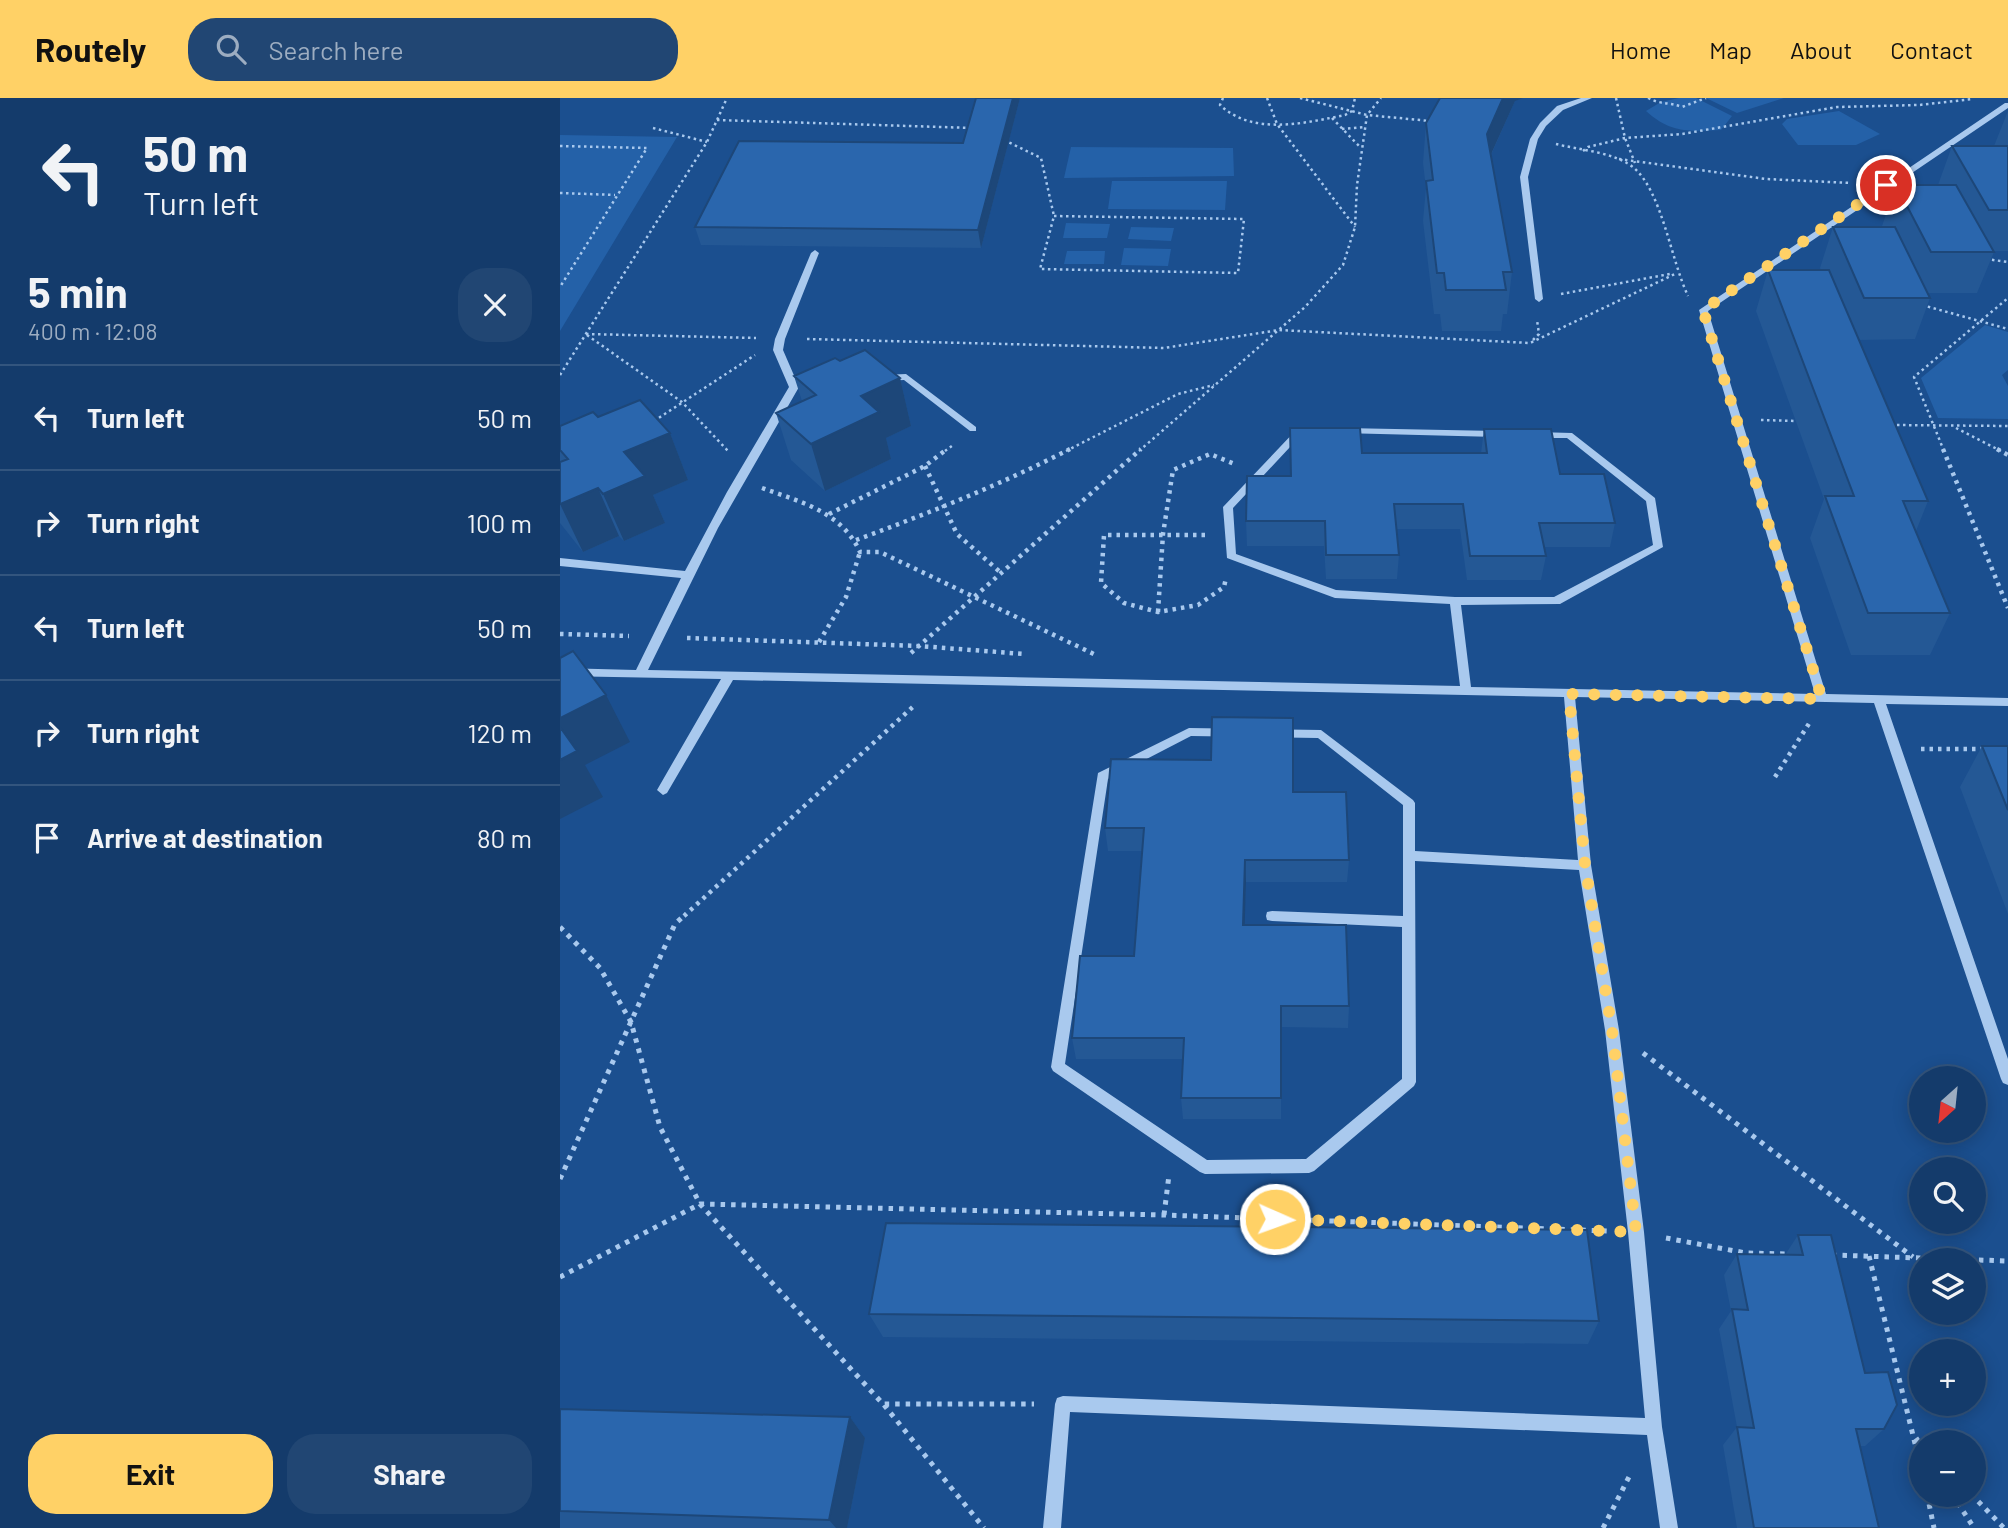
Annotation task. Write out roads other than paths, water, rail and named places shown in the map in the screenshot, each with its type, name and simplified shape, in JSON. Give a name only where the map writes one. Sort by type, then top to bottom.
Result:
[{"type":"lane","points":[[1539,299],[1524,177],[1534,139],[1544,125],[1560,108],[1588,98]]},
{"type":"lane","points":[[1822,699],[1703,310],[2008,105]]},
{"type":"lane","points":[[640,674],[743,467],[799,386],[779,350],[780,339],[816,253]]},
{"type":"lane","points":[[865,380],[906,377],[973,429]]},
{"type":"lane","points":[[1315,430],[1301,430],[1228,507],[1231,556],[1335,594],[1454,601],[1556,601],[1658,547],[1651,500],[1569,435],[1529,435]]},
{"type":"lane","points":[[1328,431],[1516,435]]},
{"type":"lane","points":[[560,562],[687,575]]},
{"type":"lane","points":[[1454,601],[1466,691]]},
{"type":"lane","points":[[560,672],[2008,702]]},
{"type":"lane","points":[[663,790],[730,676]]},
{"type":"lane","points":[[1569,694],[1585,865],[1612,1030],[1636,1232],[1654,1427],[1669,1528]]},
{"type":"lane","points":[[1879,700],[2008,1079]]},
{"type":"lane","points":[[1189,732],[1321,734],[1409,803],[1409,856],[1409,1082],[1309,1166],[1205,1167],[1058,1067],[1102,776],[1189,732]]},
{"type":"lane","points":[[1409,856],[1585,865]]},
{"type":"lane","points":[[1272,916],[1409,922]]},
{"type":"lane","points":[[1052,1528],[1063,1404],[1654,1427]]}]
